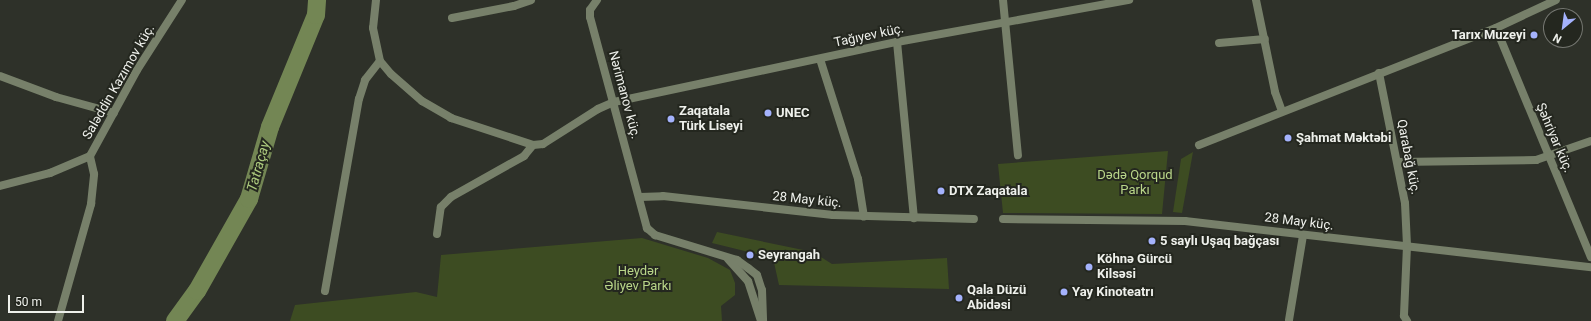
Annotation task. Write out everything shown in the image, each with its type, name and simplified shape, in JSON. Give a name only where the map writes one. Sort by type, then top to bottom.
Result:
[{"type":"street","name":"Saləddin Kazımov küç.","points":[[90,156],[137,70],[182,0]]},
{"type":"street","points":[[376,0],[373,28],[380,61],[391,74],[441,113],[533,145],[524,156],[451,197],[441,207],[437,234]]},
{"type":"street","points":[[452,18],[514,6],[531,0]]},
{"type":"street","points":[[1003,0],[1018,155]]},
{"type":"street","name":"Tağıyev küç.","points":[[533,145],[550,141],[598,108],[614,102],[897,42],[1004,21],[1129,0]]},
{"type":"street","points":[[1256,0],[1274,86],[1282,111]]},
{"type":"street","points":[[1200,145],[1379,72],[1496,28],[1556,0]]},
{"type":"street","name":"Nərimanov küç.","points":[[593,1],[590,17],[640,198],[644,222],[650,232],[726,257],[743,264],[757,275],[762,290],[762,321]]},
{"type":"street","name":"Şəhriyar küç.","points":[[1496,28],[1591,257]]},
{"type":"street","points":[[1219,43],[1265,39]]},
{"type":"street","points":[[897,42],[914,218]]},
{"type":"street","points":[[820,59],[858,179],[864,217]]},
{"type":"street","points":[[325,291],[359,99],[364,80],[380,61]]},
{"type":"street","name":"Qarabağ küç.","points":[[1379,72],[1405,203],[1407,246],[1404,316],[1407,321]]},
{"type":"street","points":[[0,76],[56,97],[114,113]]},
{"type":"street","points":[[1398,162],[1519,161],[1549,156],[1591,141]]},
{"type":"street","points":[[0,186],[50,173],[90,156],[94,174],[91,204],[58,321]]},
{"type":"street","name":"28 May küç.","points":[[640,198],[663,196],[864,217],[974,219]]},
{"type":"street","name":"28 May küç.","points":[[1003,219],[1168,220],[1591,267]]},
{"type":"street","points":[[1289,320],[1303,235]]},
{"type":"green space","name":"Dədə Qorqud Parkı","points":[[1168,151],[1162,214],[1003,213],[998,164]]},
{"type":"green space","points":[[1193,152],[1182,213],[1173,212],[1181,159]]},
{"type":"green space","points":[[717,232],[813,252],[832,264],[947,258],[949,289],[779,285],[773,258],[712,243]]},
{"type":"green space","name":"Heydər Əliyev Parkı","points":[[642,238],[708,258],[730,270],[735,283],[735,295],[721,306],[722,321],[290,321],[295,305],[416,292],[437,297],[441,255]]},
{"type":"waterway","name":"Tatraçay","points":[[175,321],[197,291],[249,199],[270,127],[316,15],[317,0]]},
{"type":"place","name":"Tarıx Muzeyi","points":[[1534,35]]},
{"type":"place","name":"UNEC","points":[[768,113]]},
{"type":"place","name":"Zaqatala Türk Liseyi","points":[[671,119]]},
{"type":"place","name":"Şahmat Məktəbi","points":[[1288,138]]},
{"type":"place","name":"DTX Zaqatala","points":[[941,191]]},
{"type":"place","name":"5 saylı Uşaq bağçası","points":[[1152,241]]},
{"type":"place","name":"Seyrangah","points":[[750,255]]},
{"type":"place","name":"Köhnə Gürcü Kilsəsi","points":[[1089,267]]},
{"type":"place","name":"Yay Kinoteatrı","points":[[1064,292]]},
{"type":"place","name":"Qala Düzü Abidəsi","points":[[959,298]]}]
